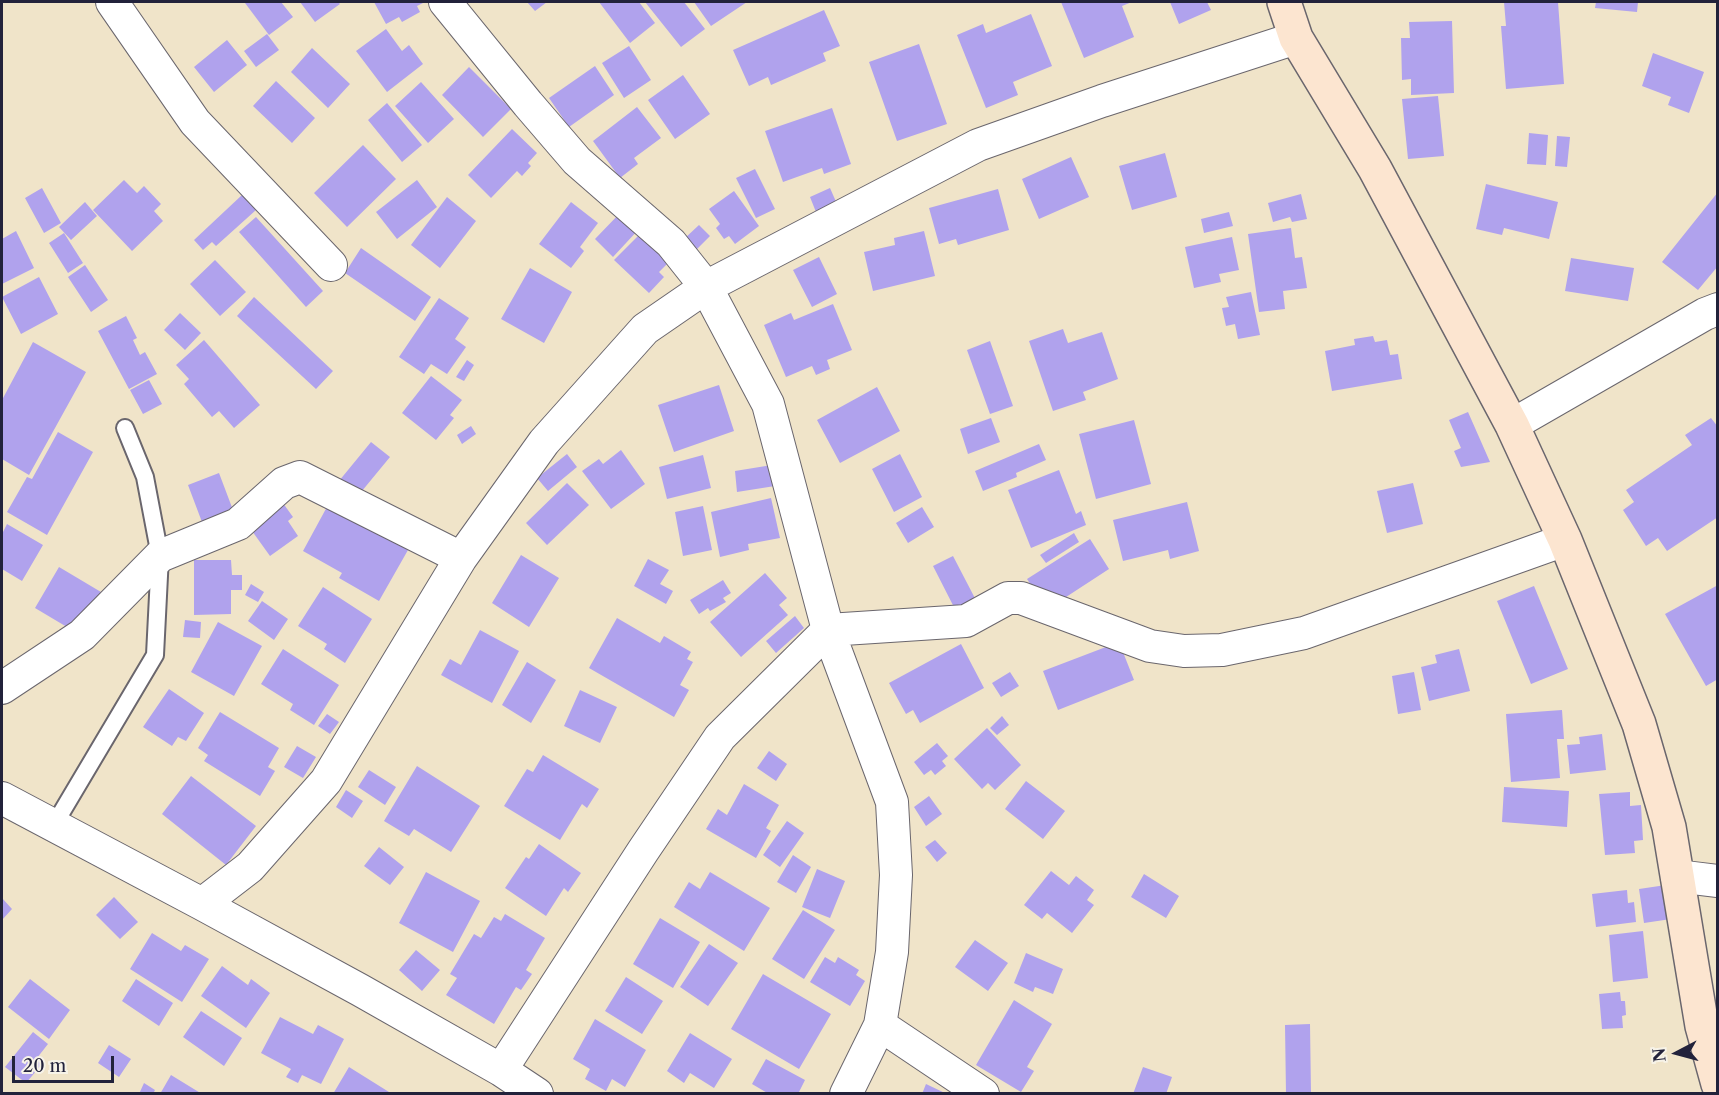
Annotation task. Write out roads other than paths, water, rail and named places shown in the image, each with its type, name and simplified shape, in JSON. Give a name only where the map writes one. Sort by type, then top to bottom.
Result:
[{"type":"street","points":[[112,2],[195,122],[331,265]]},
{"type":"street","points":[[445,2],[577,161],[671,243],[706,287],[768,404],[828,630],[892,802],[896,875],[892,952],[880,1025],[846,1094]]},
{"type":"street","points":[[1284,2],[1296,38],[1375,169],[1512,425],[1564,540],[1639,724],[1669,827],[1702,1026],[1718,1084]]},
{"type":"street","points":[[202,904],[250,867],[326,781],[461,558],[544,442],[645,329],[706,287],[978,145],[1102,101],[1296,38]]},
{"type":"street","points":[[1512,425],[1705,314],[1718,309]]},
{"type":"street","points":[[2,688],[82,635],[160,556],[238,524],[284,483],[300,477],[461,558]]},
{"type":"street","points":[[501,1070],[720,737],[828,630],[966,621],[1008,598],[1021,598],[1150,646],[1184,651],[1222,650],[1304,633],[1564,540]]},
{"type":"street","points":[[2,798],[202,904],[501,1070],[537,1094]]},
{"type":"street","points":[[1677,876],[1718,881]]},
{"type":"street","points":[[880,1025],[983,1094]]},
{"type":"lane","points":[[54,825],[155,655],[160,556],[145,477],[125,428]]}]
